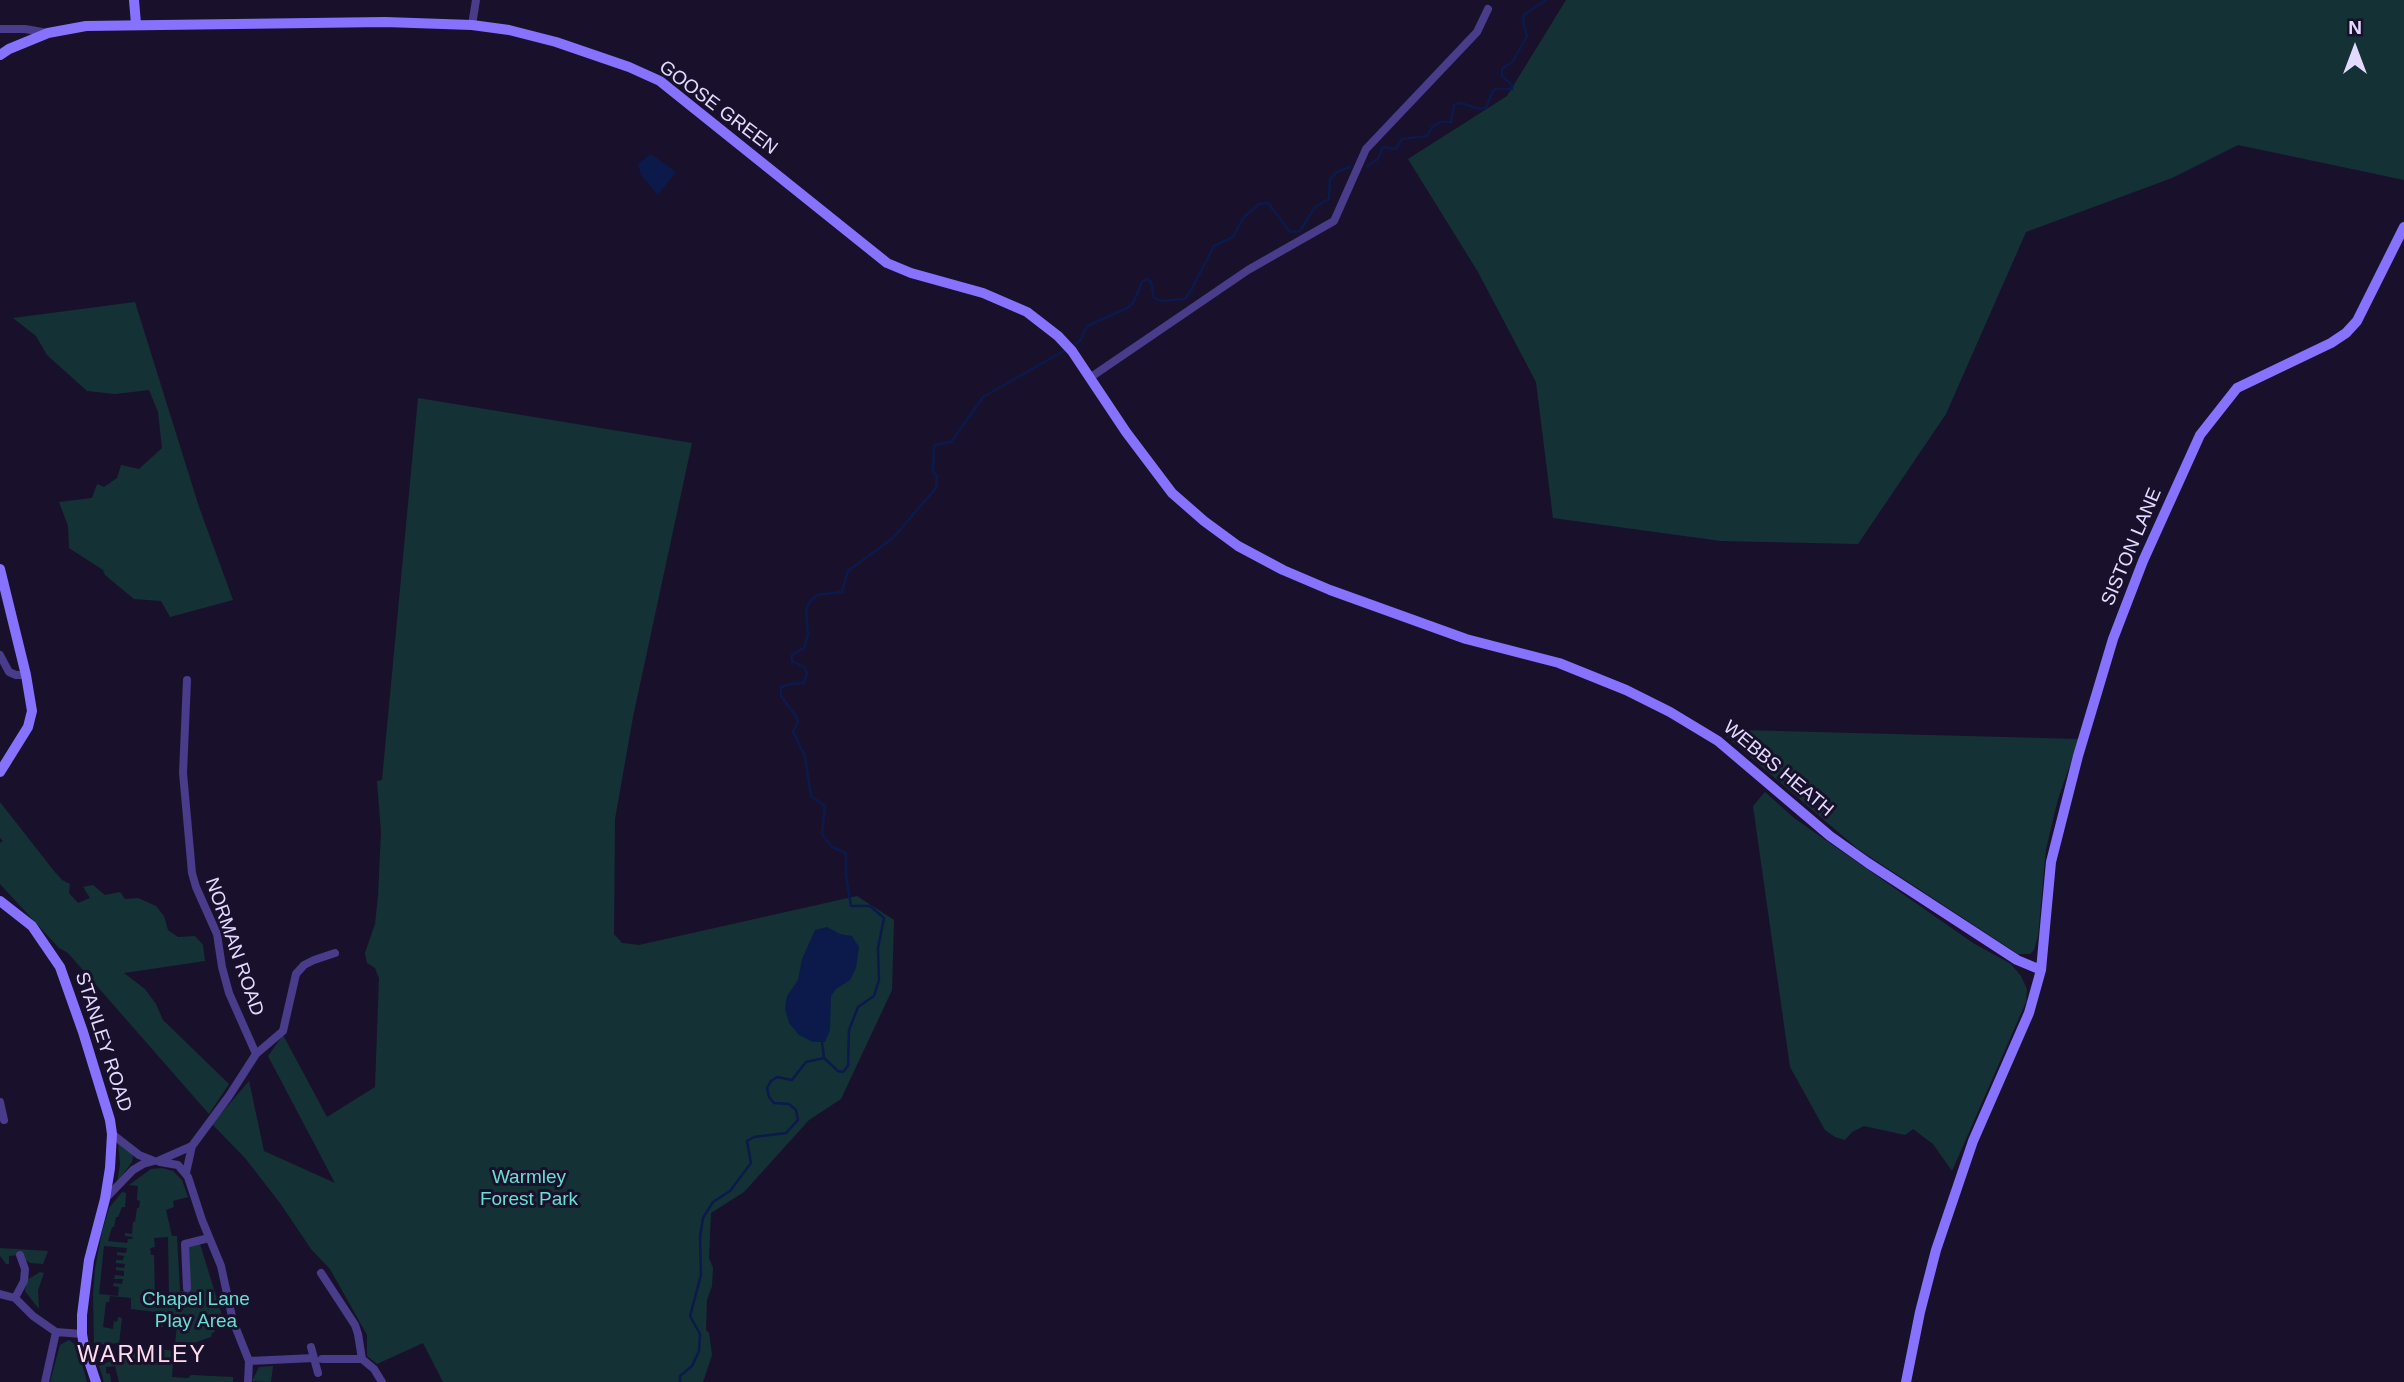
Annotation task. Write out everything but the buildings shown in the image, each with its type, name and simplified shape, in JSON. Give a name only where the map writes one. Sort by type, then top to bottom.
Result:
[{"type":"street","points":[[134,0],[136,24]]},
{"type":"street","points":[[471,25],[476,0]]},
{"type":"street","points":[[1091,377],[1248,271],[1334,221],[1366,149],[1477,32],[1488,9]]},
{"type":"street","name":"GOOSE GREEN","points":[[0,55],[48,33],[86,26],[136,24],[385,22],[471,25],[509,30],[555,42],[629,66],[660,81],[887,263],[911,273],[983,293],[1027,312],[1058,336],[1091,377]]},
{"type":"street","points":[[0,29],[48,33]]},
{"type":"street","name":"SISTON LANE","points":[[2041,970],[2051,862],[2113,639],[2143,561],[2200,435],[2237,388],[2331,344],[2357,321],[2404,228]]},
{"type":"street","name":"WEBBS HEATH","points":[[1091,377],[1126,432],[1172,493],[1238,546],[1283,570],[1342,595],[1466,639],[1559,663],[1626,690],[1670,712],[1718,741],[1867,863],[2017,960],[2041,970]]},
{"type":"street","points":[[0,569],[32,711],[28,727],[0,772]]},
{"type":"street","points":[[0,655],[9,672],[26,675]]},
{"type":"street","name":"NORMAN ROAD","points":[[187,680],[183,773],[192,873],[195,887],[216,934],[229,993],[259,1052],[283,1031],[296,974],[304,965],[335,953]]},
{"type":"street","name":"STANLEY ROAD","points":[[0,901],[32,926],[60,967],[110,1120],[112,1134],[106,1199],[89,1260],[82,1334],[96,1382]]},
{"type":"street","points":[[1906,1382],[1936,1250],[1973,1141],[2029,1013],[2041,970]]},
{"type":"street","points":[[186,1173],[192,1146],[259,1052]]},
{"type":"street","points":[[0,1102],[4,1120]]},
{"type":"street","points":[[112,1134],[139,1155],[178,1165],[186,1173],[221,1266],[233,1321],[249,1361],[248,1382]]},
{"type":"street","points":[[106,1199],[133,1170],[192,1146]]},
{"type":"street","points":[[187,1288],[185,1244],[209,1238]]},
{"type":"street","points":[[15,1298],[24,1281],[25,1269],[20,1255]]},
{"type":"street","points":[[321,1273],[355,1325],[362,1359],[374,1369],[382,1382]]},
{"type":"street","points":[[0,1294],[15,1298],[33,1316],[56,1332],[82,1334]]},
{"type":"street","points":[[45,1382],[56,1332]]},
{"type":"street","points":[[311,1347],[318,1359],[318,1373]]},
{"type":"street","points":[[249,1361],[362,1359]]},
{"type":"green space","points":[[1566,0],[2404,0],[2404,180],[2238,145],[2172,178],[2026,232],[1946,414],[1858,544],[1721,541],[1553,518],[1536,382],[1478,272],[1408,159],[1507,96]]},
{"type":"green space","points":[[135,302],[199,507],[233,600],[170,617],[161,601],[134,599],[105,575],[103,570],[69,548],[68,526],[59,502],[92,498],[97,484],[104,487],[117,478],[121,465],[139,469],[162,448],[158,412],[149,390],[115,394],[87,391],[47,355],[36,336],[13,318]]},
{"type":"green space","name":"Warmley Forest Park","points":[[418,398],[692,443],[633,717],[615,819],[614,934],[622,943],[639,945],[857,896],[894,920],[892,990],[841,1099],[809,1120],[744,1192],[711,1213],[709,1258],[713,1268],[712,1286],[707,1300],[706,1330],[709,1333],[712,1355],[703,1382],[443,1382],[423,1343],[377,1364],[367,1356],[367,1335],[330,1269],[311,1249],[245,1158],[212,1124],[249,1081],[264,1151],[335,1183],[268,1056],[283,1035],[327,1117],[375,1087],[379,978],[375,968],[367,963],[365,953],[375,924],[378,896],[381,832],[377,781],[382,780]]},
{"type":"green space","points":[[1731,731],[2079,739],[2058,799],[2046,849],[2038,936],[2034,950],[2030,954],[2018,954],[1858,849],[1727,737]]},
{"type":"green space","points":[[1765,792],[1794,818],[1973,943],[2011,964],[2021,976],[2027,989],[2026,1002],[1952,1171],[1933,1144],[1913,1129],[1905,1135],[1864,1126],[1852,1132],[1845,1140],[1835,1137],[1825,1130],[1790,1067],[1753,806]]},
{"type":"green space","points":[[0,802],[54,871],[70,884],[69,893],[78,903],[90,898],[83,887],[93,885],[105,895],[120,892],[125,899],[138,898],[156,906],[164,916],[168,930],[178,937],[195,936],[203,945],[205,961],[124,973],[145,989],[163,1020],[229,1084],[209,1114],[68,953],[59,948],[0,884],[0,843],[3,841],[0,838]]},
{"type":"green space","points":[[118,1142],[128,1148],[133,1156],[132,1162],[117,1182],[120,1164]]},
{"type":"green space","name":"Chapel Lane Play Area","points":[[151,1169],[173,1171],[182,1180],[188,1197],[173,1201],[174,1207],[166,1210],[172,1236],[177,1236],[180,1292],[189,1289],[187,1247],[200,1244],[224,1322],[213,1326],[215,1332],[211,1337],[188,1345],[175,1345],[177,1325],[163,1323],[163,1327],[155,1326],[156,1312],[131,1309],[131,1298],[110,1296],[109,1302],[106,1302],[103,1327],[113,1329],[114,1321],[117,1322],[118,1317],[122,1318],[119,1343],[94,1345],[95,1269],[109,1208],[122,1192],[126,1193],[125,1207],[122,1207],[116,1217],[108,1241],[127,1243],[128,1239],[133,1237],[125,1236],[125,1233],[132,1234],[140,1201],[137,1200],[138,1186],[129,1185]],"holes":[[[168,1237],[169,1296],[155,1298],[154,1255],[151,1255],[150,1248],[155,1247],[154,1238]],[[104,1246],[127,1248],[126,1253],[117,1252],[117,1255],[124,1256],[123,1260],[116,1260],[116,1263],[125,1264],[124,1268],[116,1267],[116,1270],[124,1271],[124,1276],[115,1275],[114,1279],[123,1279],[122,1284],[114,1283],[113,1286],[119,1287],[118,1296],[99,1294]]]},
{"type":"green space","points":[[0,1248],[48,1251],[43,1264],[30,1263],[18,1255],[9,1256],[9,1264],[6,1264],[0,1256]]},
{"type":"green space","points":[[40,1272],[44,1273],[38,1290],[39,1309],[25,1291],[27,1280]]},
{"type":"green space","points":[[69,1340],[77,1346],[87,1382],[50,1382],[60,1345]]},
{"type":"green space","points":[[137,1350],[174,1351],[172,1377],[233,1377],[233,1382],[119,1382],[115,1366],[106,1367],[111,1382],[104,1382],[99,1366]]},
{"type":"green space","points":[[273,1366],[271,1382],[252,1381],[259,1367]]},
{"type":"water","points":[[651,154],[676,172],[658,195],[641,175],[638,164]]},
{"type":"water","points":[[827,927],[840,934],[852,936],[859,947],[856,968],[850,980],[836,989],[831,996],[830,1030],[825,1042],[813,1042],[799,1035],[789,1023],[785,1009],[787,996],[798,980],[802,959],[815,930]]},
{"type":"waterway","points":[[1367,166],[1378,159],[1383,147],[1396,149],[1402,139],[1427,136],[1433,126],[1441,122],[1451,122],[1454,105],[1461,103],[1480,109],[1486,108],[1493,91],[1512,89],[1512,85],[1502,76],[1502,69],[1513,61],[1527,36],[1524,15],[1546,0]]},
{"type":"waterway","points":[[1072,346],[1080,341],[1087,326],[1133,303],[1142,282],[1147,279],[1151,282],[1154,298],[1160,301],[1185,299],[1214,246],[1233,237],[1244,217],[1259,204],[1268,203],[1290,232],[1300,231],[1315,207],[1329,199],[1330,179],[1337,172],[1350,167]]},
{"type":"waterway","points":[[824,1058],[838,1071],[843,1072],[848,1066],[849,1030],[858,1007],[874,996],[879,980],[878,948],[884,918],[870,906],[851,906],[846,876],[846,853],[832,847],[822,834],[825,806],[811,796],[805,757],[793,731],[798,722],[781,696],[781,687],[804,683],[807,673],[804,667],[792,661],[792,655],[804,648],[808,634],[806,610],[817,595],[842,592],[848,571],[893,538],[936,488],[937,476],[933,472],[935,445],[951,442],[983,397],[1067,349]]},
{"type":"waterway","points":[[680,1382],[680,1376],[692,1366],[699,1351],[700,1334],[690,1316],[701,1275],[700,1237],[703,1218],[713,1202],[730,1191],[751,1163],[747,1141],[754,1137],[786,1133],[798,1120],[796,1110],[789,1104],[774,1103],[767,1088],[777,1077],[792,1080],[806,1062],[824,1058],[822,1042]]},
{"type":"district","name":"WARMLEY","points":[[142,1356]]}]
